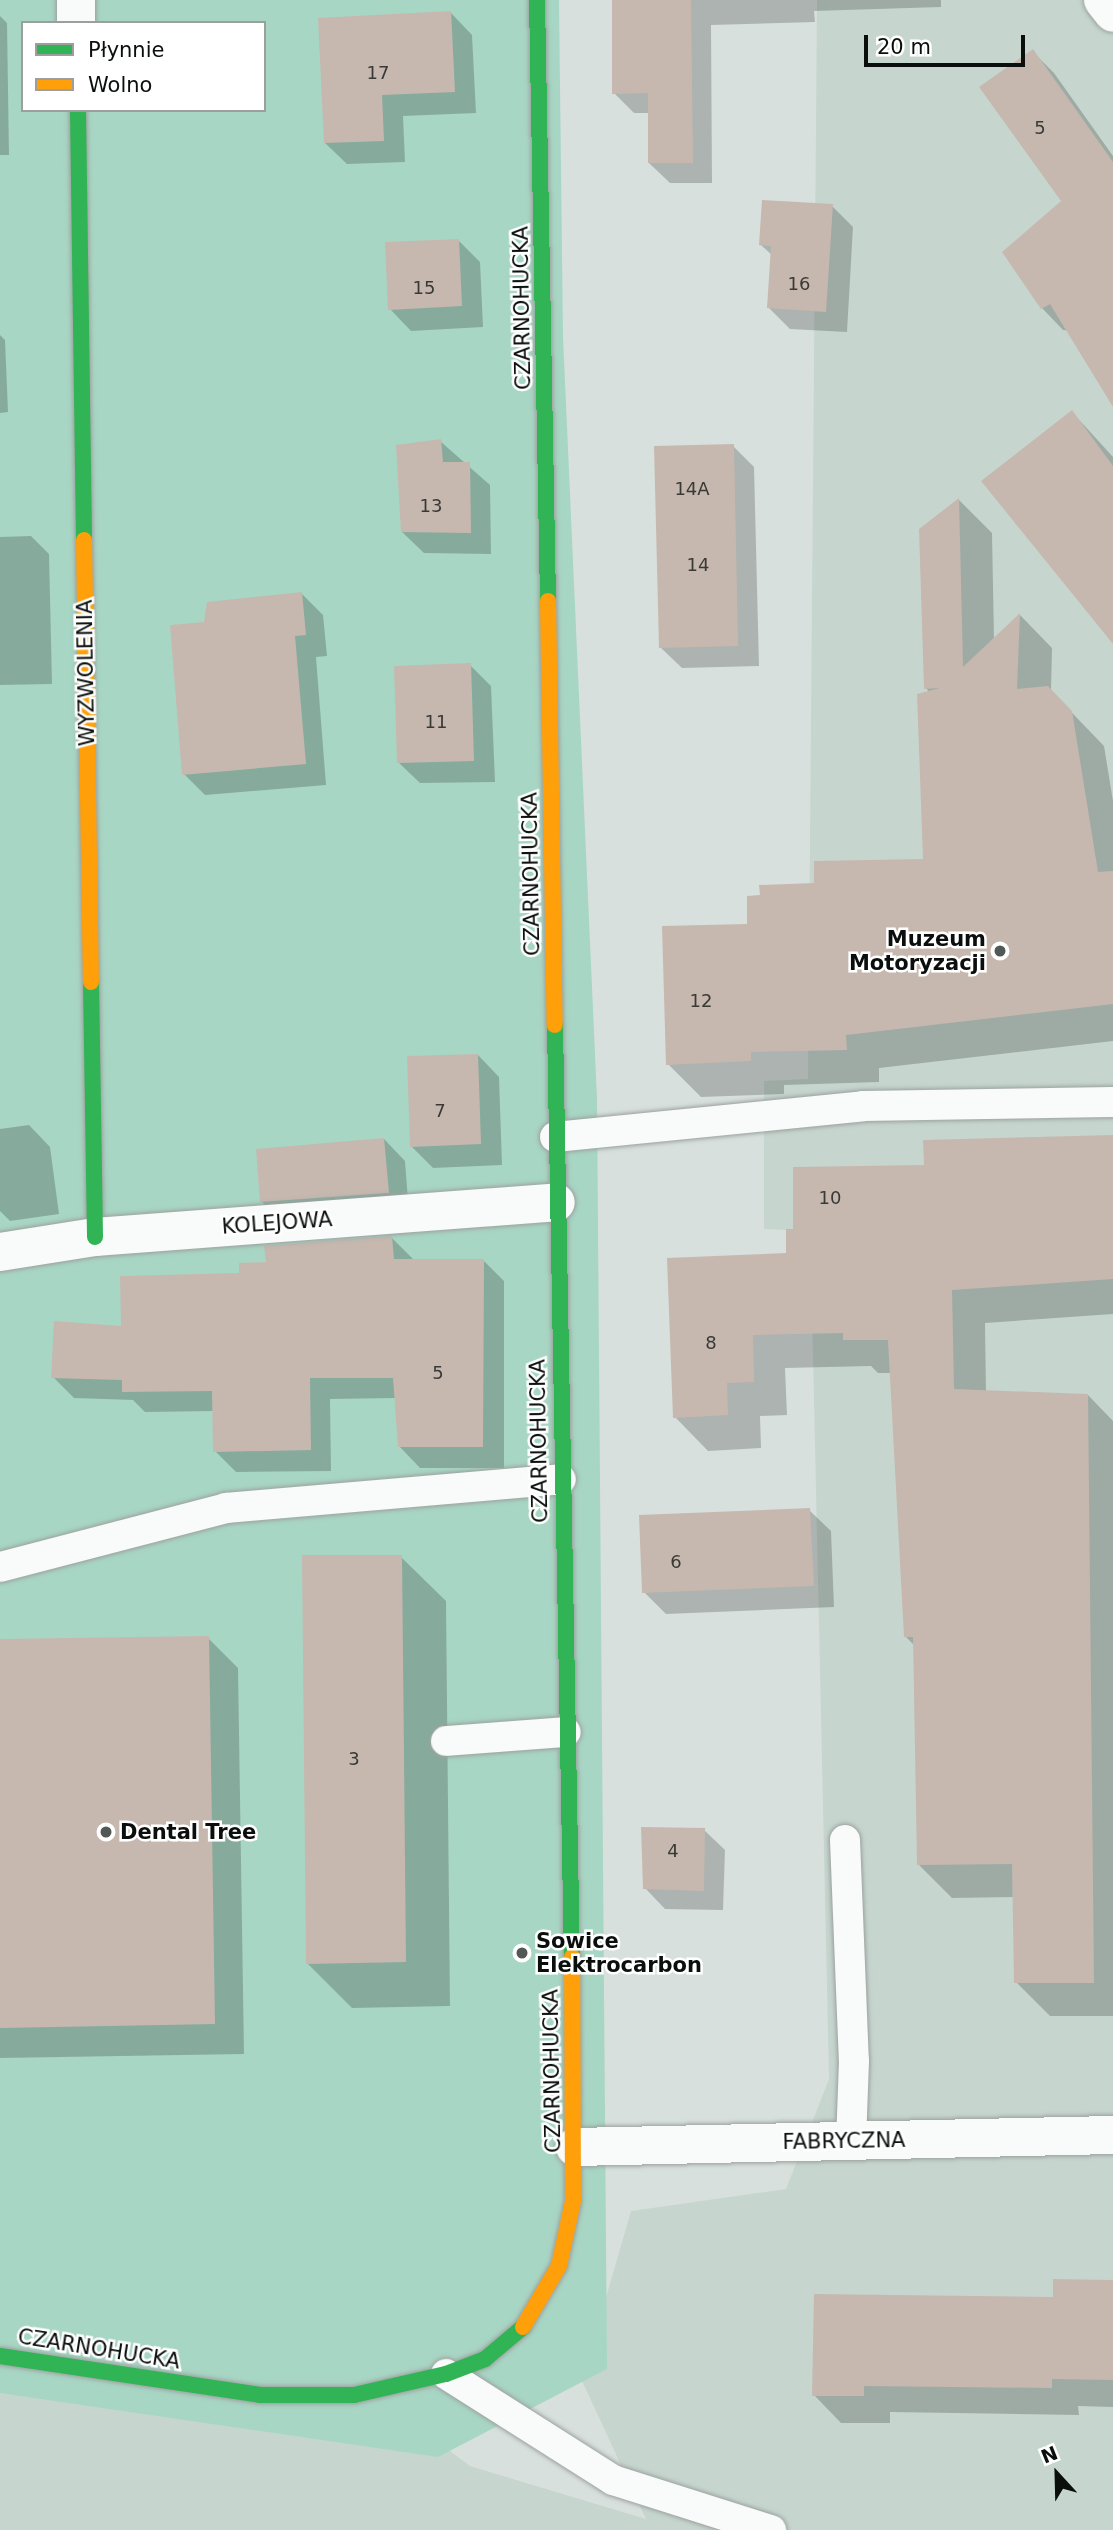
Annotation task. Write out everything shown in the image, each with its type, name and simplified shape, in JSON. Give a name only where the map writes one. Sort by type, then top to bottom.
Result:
[{"type":"street","points":[[76,0],[76,21]]},
{"type":"street","name":"CZARNOHUCKA","points":[[0,2356],[260,2395],[354,2395],[446,2374],[485,2359],[519,2333],[543,2298],[559,2266],[573,2201],[575,2147],[556,1202],[537,0]]},
{"type":"street","points":[[1103,0],[1113,13]]},
{"type":"street","name":"WYZWOLENIA","points":[[78,112],[95,1237]]},
{"type":"street","name":"KOLEJOWA","points":[[0,1252],[95,1237],[556,1202]]},
{"type":"street","name":"FABRYCZNA","points":[[575,2147],[1113,2135]]},
{"type":"lane","points":[[555,1137],[863,1106],[1113,1102]]},
{"type":"lane","points":[[0,1567],[226,1508],[561,1479]]},
{"type":"lane","points":[[446,1741],[566,1732]]},
{"type":"lane","points":[[845,1840],[854,2061],[851,2141]]},
{"type":"lane","points":[[446,2374],[613,2480],[771,2530]]},
{"type":"shaded area","points":[[817,0],[1113,0],[1113,2530],[0,2530],[0,1258],[422,2430],[470,2466],[646,2519],[582,2381],[631,2211],[786,2189],[829,2079],[811,1265],[786,1265],[786,1230],[764,1229],[764,1081],[808,1079]]},
{"type":"green space","points":[[0,0],[559,0],[563,337],[597,1099],[607,2369],[438,2457],[0,2393]]},
{"type":"building","points":[[612,0],[691,0],[693,163],[648,163],[648,93],[612,94]]},
{"type":"building","points":[[451,11],[455,92],[382,95],[384,141],[324,143],[318,18]]},
{"type":"building","points":[[1033,49],[1113,162],[1113,407],[1050,304],[1041,309],[1002,252],[1061,201],[979,87]]},
{"type":"building","points":[[762,200],[833,204],[826,312],[767,308],[771,246],[759,245]]},
{"type":"building","points":[[459,239],[462,306],[388,310],[385,242]]},
{"type":"building","points":[[1072,410],[1113,466],[1113,644],[981,481]]},
{"type":"building","points":[[441,439],[443,462],[470,462],[471,533],[401,532],[396,445]]},
{"type":"building","points":[[734,444],[738,646],[659,648],[654,446]]},
{"type":"building","points":[[959,498],[963,667],[1020,613],[1017,689],[1048,686],[1072,711],[1098,872],[1113,871],[1113,1004],[846,1035],[847,1050],[751,1052],[751,1061],[666,1065],[662,926],[747,924],[747,896],[760,895],[759,885],[814,883],[814,861],[923,859],[917,694],[940,688],[924,689],[919,529]]},
{"type":"building","points":[[302,592],[306,635],[295,636],[306,764],[182,775],[170,625],[204,622],[207,602]]},
{"type":"building","points":[[471,663],[474,761],[397,763],[394,666]]},
{"type":"building","points":[[478,1054],[481,1144],[410,1147],[407,1056]]},
{"type":"building","points":[[1113,1135],[1113,1279],[952,1290],[954,1389],[1088,1394],[1094,1983],[1014,1983],[1012,1864],[917,1865],[913,1637],[904,1637],[888,1340],[843,1340],[843,1333],[753,1335],[754,1382],[727,1383],[728,1415],[673,1418],[667,1258],[786,1253],[786,1229],[793,1229],[793,1167],[924,1165],[923,1140]]},
{"type":"building","points":[[384,1138],[389,1193],[260,1202],[256,1149]]},
{"type":"building","points":[[392,1236],[394,1259],[484,1259],[483,1447],[398,1447],[393,1378],[310,1378],[311,1450],[213,1452],[212,1391],[122,1392],[122,1380],[51,1378],[54,1321],[121,1326],[120,1276],[239,1273],[239,1263],[266,1262],[264,1246]]},
{"type":"building","points":[[810,1508],[814,1586],[642,1593],[639,1515]]},
{"type":"building","points":[[302,1555],[402,1555],[406,1962],[306,1964]]},
{"type":"building","name":"Dental Tree","points":[[209,1636],[215,2024],[0,2028],[0,1639]]},
{"type":"building","points":[[641,1827],[705,1828],[704,1891],[643,1889]]},
{"type":"building","points":[[1053,2279],[1113,2280],[1113,2380],[1052,2379],[1052,2388],[864,2386],[864,2396],[812,2396],[814,2294],[1053,2297]]},
{"type":"traffic: fast","points":[[537,0],[548,601]]},
{"type":"traffic: fast","points":[[78,112],[84,540]]},
{"type":"traffic: fast","points":[[91,982],[95,1237]]},
{"type":"traffic: fast","points":[[555,1025],[572,1957]]},
{"type":"traffic: fast","points":[[0,2356],[260,2395],[354,2395],[446,2374],[485,2359],[523,2327]]},
{"type":"traffic: slow","points":[[84,540],[91,982]]},
{"type":"traffic: slow","points":[[548,601],[555,1025]]},
{"type":"traffic: slow","points":[[523,2327],[559,2266],[573,2201],[572,1957]]},
{"type":"place","name":"Muzeum Motoryzacji","points":[[1000,951]]},
{"type":"place","name":"Dental Tree","points":[[106,1832]]},
{"type":"place","name":"Sowice Elektrocarbon","points":[[522,1953]]}]
